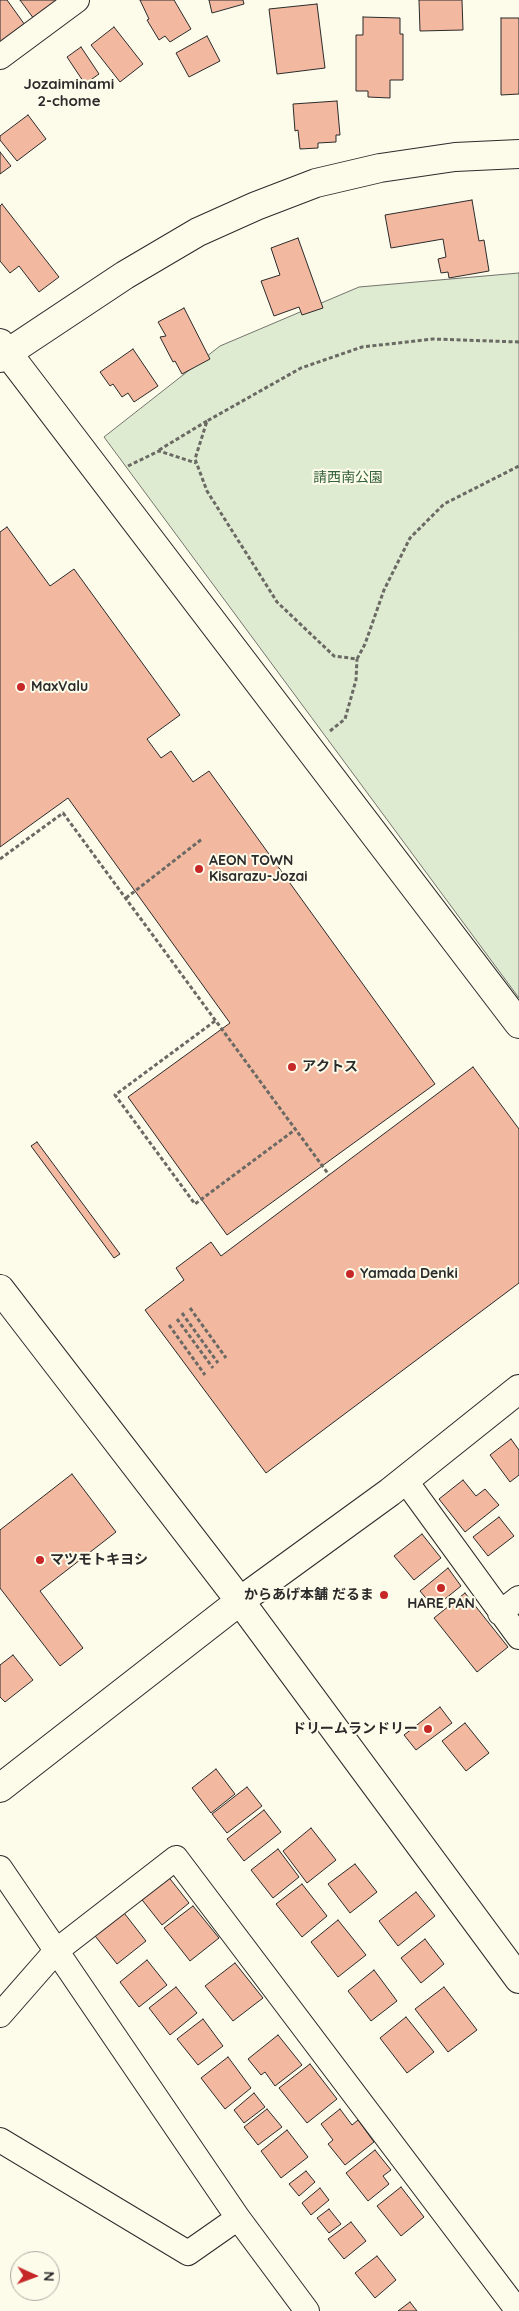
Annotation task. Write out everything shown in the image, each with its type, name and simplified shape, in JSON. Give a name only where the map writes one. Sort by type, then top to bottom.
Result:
[{"type":"street","points":[[0,57],[77,0]]},
{"type":"street","points":[[519,154],[455,157],[380,168],[316,183],[256,206],[190,237],[2,351],[308,744],[519,1024]]},
{"type":"street","points":[[0,1289],[240,1601],[519,1979]]},
{"type":"street","points":[[0,1788],[240,1601],[405,1480],[519,1389]]},
{"type":"street","points":[[405,1480],[519,1637]]},
{"type":"street","points":[[500,1613],[519,1598]]},
{"type":"street","points":[[0,2015],[56,1950],[176,1858],[518,2311]]},
{"type":"street","points":[[0,1868],[238,2218],[307,2311]]},
{"type":"street","points":[[0,2140],[188,2254],[238,2218]]},
{"type":"path","points":[[107,484],[126,466],[159,451],[206,421],[301,368],[362,347],[433,339],[519,342]]},
{"type":"path","points":[[206,421],[197,450],[196,463],[207,490],[277,602],[334,656],[357,659]]},
{"type":"path","points":[[159,451],[196,463]]},
{"type":"path","points":[[308,744],[345,719],[356,680],[357,659],[365,644],[384,590],[410,538],[444,504],[519,466]]},
{"type":"path","points":[[0,859],[63,813],[329,1175]]},
{"type":"path","points":[[126,898],[202,839]]},
{"type":"path","points":[[216,1020],[115,1095],[195,1204],[296,1130]]},
{"type":"path","points":[[190,1308],[226,1358]]},
{"type":"path","points":[[182,1313],[218,1363]]},
{"type":"path","points":[[177,1318],[212,1368]]},
{"type":"path","points":[[169,1326],[205,1375]]},
{"type":"green space","name":"請西南公園","points":[[519,273],[519,998],[104,437],[220,346],[359,287]]},
{"type":"building","points":[[0,0],[7,0],[25,25],[0,43]]},
{"type":"building","points":[[20,0],[60,0],[34,19]]},
{"type":"building","points":[[140,0],[174,0],[191,29],[170,42],[165,36],[159,40],[147,20],[149,19]]},
{"type":"building","points":[[209,0],[243,0],[244,4],[212,13]]},
{"type":"building","points":[[419,0],[462,0],[463,30],[420,31]]},
{"type":"building","points":[[317,4],[325,68],[277,74],[269,9]]},
{"type":"building","points":[[363,17],[400,18],[400,34],[403,34],[403,80],[390,80],[390,98],[368,97],[368,91],[356,91],[356,35],[363,35]]},
{"type":"building","points":[[501,18],[519,18],[519,94],[501,95]]},
{"type":"building","points":[[114,27],[143,64],[120,82],[91,45]]},
{"type":"building","points":[[207,36],[220,61],[189,77],[176,53]]},
{"type":"building","points":[[81,47],[99,74],[85,84],[67,57]]},
{"type":"building","points":[[337,101],[340,135],[336,135],[336,142],[318,143],[318,148],[300,149],[298,130],[295,131],[293,104]]},
{"type":"building","points":[[28,115],[46,139],[17,161],[0,140],[0,136]]},
{"type":"building","points":[[0,152],[11,166],[0,174]]},
{"type":"building","points":[[472,200],[479,241],[484,240],[489,271],[449,278],[448,272],[441,273],[438,259],[446,257],[443,239],[391,248],[385,215]]},
{"type":"building","points":[[2,204],[59,277],[39,292],[19,266],[10,273],[0,261],[0,206]]},
{"type":"building","points":[[298,238],[323,308],[302,315],[299,307],[274,316],[261,281],[280,275],[271,248]]},
{"type":"building","points":[[184,308],[210,359],[182,374],[175,361],[173,362],[160,337],[166,336],[158,322]]},
{"type":"building","points":[[133,349],[158,386],[134,402],[128,393],[122,397],[113,384],[110,386],[100,372]]},
{"type":"building","name":"AEON TOWN Kisarazu-Jozai","points":[[7,527],[50,586],[74,569],[180,715],[147,739],[161,758],[171,751],[193,782],[209,771],[435,1084],[227,1235],[128,1097],[230,1023],[68,798],[0,847],[0,532]]},
{"type":"building","name":"Yamada Denki","points":[[473,1067],[519,1129],[519,1283],[266,1473],[145,1310],[184,1280],[176,1268],[211,1242],[221,1256]]},
{"type":"building","points":[[37,1142],[120,1254],[114,1258],[31,1146]]},
{"type":"building","points":[[511,1439],[519,1450],[519,1475],[510,1482],[490,1455]]},
{"type":"building","name":"マツモトキヨシ","points":[[72,1474],[116,1532],[40,1591],[83,1648],[60,1666],[0,1588],[0,1530]]},
{"type":"building","points":[[463,1480],[476,1496],[485,1489],[499,1505],[465,1532],[439,1499]]},
{"type":"building","points":[[499,1517],[514,1536],[488,1556],[473,1537]]},
{"type":"building","name":"からあげ本舗 だるま","points":[[422,1534],[441,1558],[414,1580],[394,1556]]},
{"type":"building","name":"HARE PAN","points":[[448,1568],[461,1586],[434,1608],[420,1591]]},
{"type":"building","points":[[465,1593],[508,1647],[477,1672],[434,1618]]},
{"type":"building","points":[[13,1655],[33,1680],[5,1702],[0,1697],[0,1665]]},
{"type":"building","name":"ドリームランドリー","points":[[440,1707],[452,1723],[416,1750],[404,1735]]},
{"type":"building","points":[[465,1723],[489,1753],[466,1771],[442,1741]]},
{"type":"building","points":[[216,1769],[235,1794],[211,1813],[192,1788]]},
{"type":"building","points":[[247,1787],[262,1806],[227,1833],[212,1814]]},
{"type":"building","points":[[264,1810],[281,1832],[244,1861],[227,1839]]},
{"type":"building","points":[[311,1828],[336,1860],[307,1883],[283,1851]]},
{"type":"building","points":[[278,1849],[299,1877],[273,1898],[251,1870]]},
{"type":"building","points":[[355,1864],[377,1892],[350,1913],[328,1884]]},
{"type":"building","points":[[167,1875],[189,1903],[162,1925],[139,1896]]},
{"type":"building","points":[[302,1884],[327,1916],[302,1937],[276,1904]]},
{"type":"building","points":[[416,1892],[435,1916],[398,1946],[379,1921]]},
{"type":"building","points":[[193,1906],[219,1938],[190,1961],[164,1928]]},
{"type":"building","points":[[121,1909],[146,1941],[117,1964],[92,1932]]},
{"type":"building","points":[[338,1920],[366,1955],[338,1977],[311,1942]]},
{"type":"building","points":[[425,1939],[444,1964],[421,1983],[401,1958]]},
{"type":"building","points":[[147,1960],[167,1985],[139,2007],[120,1982]]},
{"type":"building","points":[[235,1963],[263,1998],[233,2021],[205,1986]]},
{"type":"building","points":[[374,1970],[397,2001],[371,2021],[348,1991]]},
{"type":"building","points":[[176,1987],[197,2013],[170,2035],[149,2008]]},
{"type":"building","points":[[444,1987],[477,2030],[448,2052],[415,2009]]},
{"type":"building","points":[[406,2017],[434,2052],[407,2073],[380,2038]]},
{"type":"building","points":[[203,2019],[223,2046],[198,2065],[177,2039]]},
{"type":"building","points":[[278,2035],[302,2065],[275,2086],[265,2072],[261,2075],[248,2059]]},
{"type":"building","points":[[228,2057],[251,2088],[225,2109],[201,2078]]},
{"type":"building","points":[[310,2064],[337,2099],[307,2123],[279,2088]]},
{"type":"building","points":[[254,2093],[265,2107],[244,2123],[234,2110]]},
{"type":"building","points":[[267,2109],[282,2127],[258,2145],[244,2127]]},
{"type":"building","points":[[340,2109],[352,2125],[358,2120],[374,2142],[345,2165],[328,2144],[333,2140],[321,2124]]},
{"type":"building","points":[[287,2130],[308,2157],[281,2178],[261,2151]]},
{"type":"building","points":[[375,2150],[391,2170],[383,2176],[389,2184],[368,2201],[346,2173]]},
{"type":"building","points":[[306,2171],[315,2182],[299,2196],[289,2184]]},
{"type":"building","points":[[401,2187],[424,2217],[401,2236],[377,2206]]},
{"type":"building","points":[[320,2188],[329,2200],[311,2215],[302,2203]]},
{"type":"building","points":[[329,2209],[341,2224],[329,2233],[317,2218]]},
{"type":"building","points":[[351,2222],[366,2241],[344,2259],[328,2239]]},
{"type":"building","points":[[377,2256],[396,2280],[375,2298],[355,2273]]},
{"type":"building","points":[[410,2302],[417,2311],[398,2311]]},
{"type":"place","name":"MaxValu","points":[[21,687]]},
{"type":"place","name":"AEON TOWN Kisarazu-Jozai","points":[[199,869]]},
{"type":"place","name":"アクトス","points":[[292,1067]]},
{"type":"place","name":"Yamada Denki","points":[[350,1274]]},
{"type":"place","name":"マツモトキヨシ","points":[[40,1560]]},
{"type":"place","name":"HARE PAN","points":[[441,1588]]},
{"type":"place","name":"からあげ本舗 だるま","points":[[384,1595]]},
{"type":"place","name":"ドリームランドリー","points":[[428,1729]]},
{"type":"district","name":"Jozaiminami 2-chome","points":[[69,92]]}]
